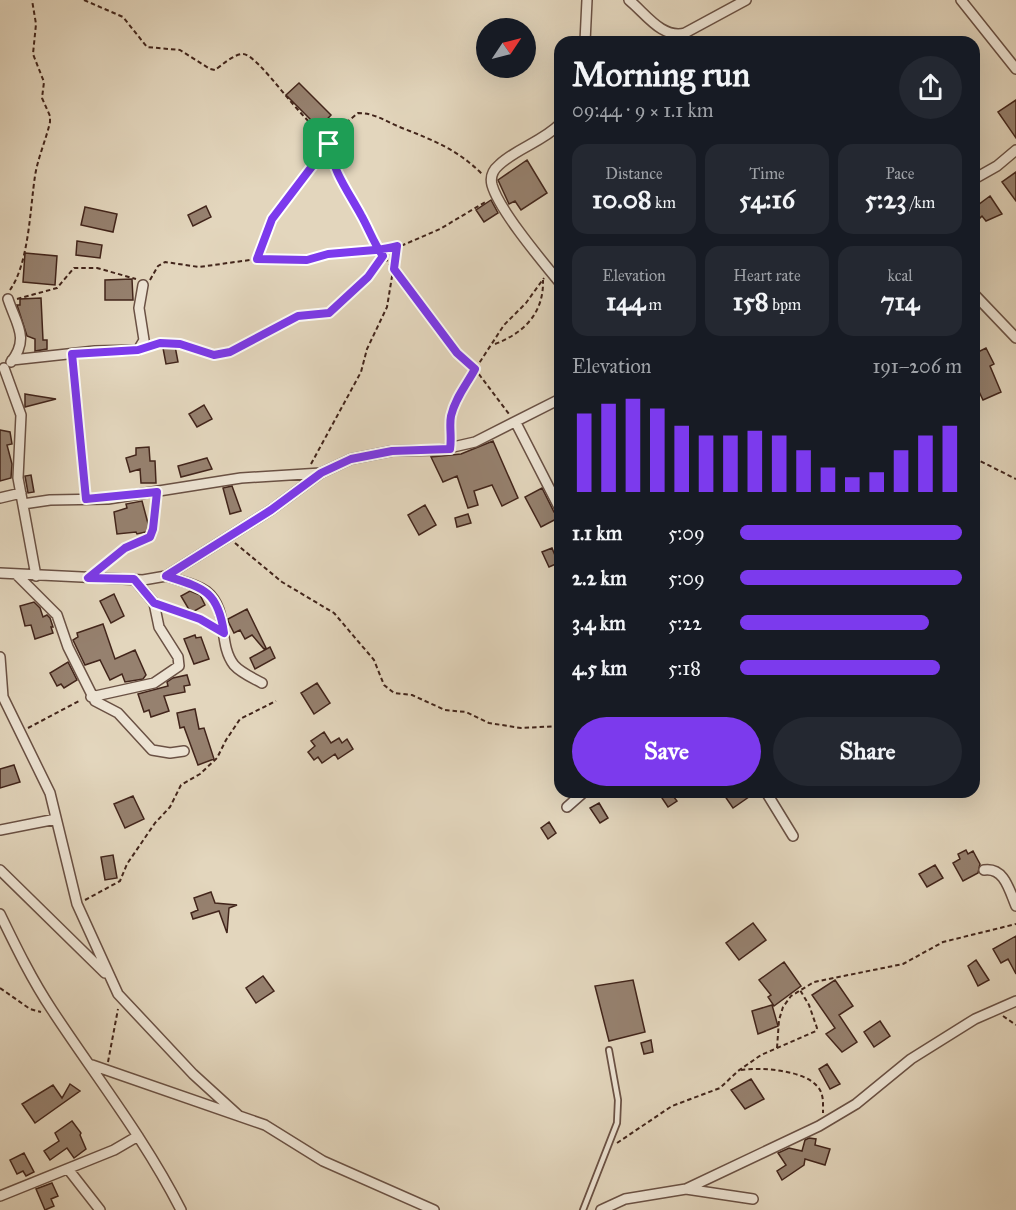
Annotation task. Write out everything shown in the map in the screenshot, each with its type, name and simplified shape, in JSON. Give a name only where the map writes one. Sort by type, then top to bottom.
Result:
[{"type":"street","points":[[585,36],[587,0]]},
{"type":"street","points":[[629,0],[665,32],[675,36],[685,33],[746,0]]},
{"type":"street","points":[[961,0],[1016,69]]},
{"type":"street","points":[[554,129],[544,138],[499,165],[492,173],[492,185],[496,196],[554,276]]},
{"type":"street","points":[[980,176],[997,166],[1016,150]]},
{"type":"street","points":[[12,360],[141,348],[144,340],[139,308],[143,285]]},
{"type":"street","points":[[8,299],[21,332],[21,347],[2,370],[21,415],[17,465],[36,576]]},
{"type":"street","points":[[980,300],[1016,338]]},
{"type":"street","points":[[166,576],[229,537],[321,473],[351,459],[392,451],[450,449],[475,442],[554,402]]},
{"type":"street","points":[[516,423],[554,497]]},
{"type":"street","points":[[23,504],[157,492],[242,478],[321,473]]},
{"type":"street","points":[[0,498],[21,493]]},
{"type":"street","points":[[0,573],[134,579],[166,576],[190,583],[208,592],[219,607],[224,633],[235,667],[262,683]]},
{"type":"street","points":[[16,575],[57,615],[68,647],[89,693],[125,719],[146,746],[152,750],[170,753],[184,751]]},
{"type":"street","points":[[89,693],[154,683],[179,666],[178,657],[159,627],[154,603],[134,579]]},
{"type":"street","points":[[0,657],[3,697],[50,793],[77,904],[118,994],[193,1074],[238,1115]]},
{"type":"street","points":[[567,807],[577,798]]},
{"type":"street","points":[[770,798],[793,836]]},
{"type":"street","points":[[0,830],[56,819]]},
{"type":"street","points":[[984,870],[993,869],[1000,872],[1016,906]]},
{"type":"street","points":[[0,870],[110,977]]},
{"type":"street","points":[[0,914],[52,1011],[92,1065],[164,1176],[181,1210]]},
{"type":"street","points":[[601,1210],[625,1199],[686,1189],[824,1123],[856,1104],[911,1059],[975,1019],[1016,1001]]},
{"type":"street","points":[[92,1065],[265,1125],[323,1161],[434,1210]]},
{"type":"street","points":[[0,1196],[68,1169],[130,1142],[138,1136]]},
{"type":"street","points":[[68,1169],[100,1210]]},
{"type":"street","points":[[686,1189],[753,1199]]},
{"type":"lane","points":[[583,1210],[617,1123],[618,1100],[609,1050]]},
{"type":"path","points":[[32,0],[36,33],[33,54],[44,82],[42,98],[50,116],[50,122],[37,168],[18,274],[4,299],[15,300],[57,288],[74,268],[97,268],[134,277],[143,285],[150,281],[158,266],[165,262],[199,267],[257,259],[307,260],[328,254],[397,246],[440,229],[496,196]]},
{"type":"path","points":[[84,0],[123,17],[147,47],[180,50],[215,70],[239,54],[247,55],[268,74],[287,100],[329,137],[336,174],[378,249],[457,353],[475,369],[516,423]]},
{"type":"path","points":[[329,137],[358,113],[369,113],[425,135],[456,151],[492,185]]},
{"type":"path","points":[[257,259],[272,219],[329,144]]},
{"type":"path","points":[[308,474],[319,446],[334,424],[361,372],[374,332],[387,307],[397,246]]},
{"type":"path","points":[[141,348],[160,343],[180,344],[214,355],[230,352],[298,316],[329,313],[368,277],[383,256]]},
{"type":"path","points":[[493,345],[522,329],[537,313],[542,303],[543,280],[547,267]]},
{"type":"path","points":[[450,449],[451,416],[458,398],[504,325],[543,280]]},
{"type":"path","points":[[72,354],[86,499]]},
{"type":"path","points":[[980,461],[1016,479]]},
{"type":"path","points":[[88,578],[125,548],[150,537],[157,492]]},
{"type":"path","points":[[229,537],[282,582],[333,613],[374,660],[384,685],[394,693],[412,695],[445,710],[466,712],[489,723],[521,728],[554,726]]},
{"type":"path","points":[[154,603],[200,619],[224,633]]},
{"type":"path","points":[[21,737],[27,728],[77,703],[89,693]]},
{"type":"path","points":[[77,904],[120,881],[127,864],[155,823],[170,807],[181,785],[200,774],[217,758],[240,719],[276,701]]},
{"type":"path","points":[[777,1048],[780,1012],[791,996],[814,982],[903,964],[943,942],[1016,924]]},
{"type":"path","points":[[0,988],[30,1009],[41,1012],[52,1011]]},
{"type":"path","points":[[607,1149],[672,1106],[720,1089],[738,1071],[777,1048],[811,1034],[818,1028],[800,990]]},
{"type":"path","points":[[106,1071],[118,1016],[118,994]]},
{"type":"path","points":[[998,1009],[1005,1020],[1016,1025]]},
{"type":"path","points":[[738,1071],[760,1067],[772,1069],[818,1086],[823,1098],[824,1123]]},
{"type":"building","points":[[299,83],[331,115],[319,128],[286,95]]},
{"type":"building","points":[[1016,100],[1016,138],[998,112]]},
{"type":"building","points":[[527,160],[547,193],[521,210],[515,201],[509,204],[498,180]]},
{"type":"building","points":[[1016,172],[1016,201],[1002,182]]},
{"type":"building","points":[[990,196],[1002,214],[986,221],[982,216],[980,218],[980,204]]},
{"type":"building","points":[[491,200],[498,213],[484,222],[476,210]]},
{"type":"building","points":[[206,206],[211,217],[193,226],[188,215]]},
{"type":"building","points":[[85,207],[117,214],[113,232],[81,225]]},
{"type":"building","points":[[77,241],[102,245],[100,258],[76,255]]},
{"type":"building","points":[[25,253],[57,256],[55,285],[23,282]]},
{"type":"building","points":[[132,279],[133,300],[105,300],[105,280]]},
{"type":"building","points":[[41,298],[43,340],[47,340],[47,349],[35,351],[35,339],[27,336],[17,305],[20,305],[20,299]]},
{"type":"building","points":[[175,346],[178,362],[166,364],[163,348]]},
{"type":"building","points":[[986,348],[994,364],[990,366],[1001,392],[983,400],[980,394],[980,351]]},
{"type":"building","points":[[25,394],[37,396],[56,399],[25,407]]},
{"type":"building","points":[[204,405],[212,419],[197,427],[189,414]]},
{"type":"building","points":[[0,430],[10,432],[12,444],[7,445],[12,464],[11,478],[0,481]]},
{"type":"building","points":[[493,441],[518,498],[502,506],[492,485],[474,491],[478,505],[468,508],[457,476],[443,482],[431,457],[461,454]]},
{"type":"building","points":[[149,447],[150,461],[155,461],[156,483],[141,483],[140,469],[130,472],[126,458],[136,455],[136,448]]},
{"type":"building","points":[[207,458],[212,469],[181,477],[178,466]]},
{"type":"building","points":[[31,475],[34,492],[28,493],[25,476]]},
{"type":"building","points":[[232,486],[241,511],[230,514],[223,488]]},
{"type":"building","points":[[542,488],[554,512],[554,520],[541,527],[525,497]]},
{"type":"building","points":[[142,501],[150,531],[137,534],[136,532],[117,534],[114,512],[127,508],[126,504]]},
{"type":"building","points":[[425,505],[436,525],[419,535],[408,515]]},
{"type":"building","points":[[468,514],[471,523],[457,527],[455,518]]},
{"type":"building","points":[[552,548],[554,565],[549,567],[542,552]]},
{"type":"building","points":[[190,591],[200,595],[205,605],[191,613],[181,596]]},
{"type":"building","points":[[114,594],[124,616],[111,623],[100,601]]},
{"type":"building","points":[[34,602],[40,608],[43,617],[47,615],[50,618],[53,627],[51,627],[53,633],[35,639],[31,625],[25,626],[20,606]]},
{"type":"building","points":[[247,609],[266,648],[264,649],[252,635],[245,639],[240,630],[234,633],[228,621]]},
{"type":"building","points":[[103,624],[115,659],[135,650],[146,675],[143,679],[125,682],[122,674],[110,680],[100,660],[85,665],[73,640],[78,637],[77,633]]},
{"type":"building","points":[[195,635],[196,638],[201,637],[209,659],[194,664],[184,639]]},
{"type":"building","points":[[270,647],[275,658],[255,669],[250,658]]},
{"type":"building","points":[[68,662],[77,680],[64,688],[61,684],[57,686],[50,673]]},
{"type":"building","points":[[187,675],[190,685],[184,686],[185,692],[164,696],[169,711],[151,717],[149,710],[144,712],[138,694],[168,686],[167,682],[173,678]]},
{"type":"building","points":[[317,683],[330,703],[314,714],[301,693]]},
{"type":"building","points":[[195,709],[199,729],[204,728],[214,759],[198,765],[184,727],[180,728],[177,713]]},
{"type":"building","points":[[324,732],[331,743],[339,738],[342,743],[347,739],[353,749],[338,759],[335,754],[322,763],[318,757],[314,760],[308,752],[315,746],[311,741]]},
{"type":"building","points":[[14,765],[20,782],[0,788],[0,769]]},
{"type":"building","points":[[133,796],[144,819],[125,828],[114,804]]},
{"type":"building","points":[[662,798],[675,798],[677,801],[668,807]]},
{"type":"building","points":[[726,798],[747,798],[733,808]]},
{"type":"building","points":[[599,803],[608,818],[600,823],[590,808]]},
{"type":"building","points":[[549,822],[556,833],[548,839],[541,828]]},
{"type":"building","points":[[966,850],[968,854],[973,851],[980,864],[978,873],[963,881],[953,863],[960,859],[958,854]]},
{"type":"building","points":[[113,855],[117,878],[105,880],[101,857]]},
{"type":"building","points":[[935,865],[943,878],[927,887],[919,874]]},
{"type":"building","points":[[211,892],[215,903],[237,905],[229,908],[227,933],[219,911],[193,919],[191,913],[198,910],[194,898]]},
{"type":"building","points":[[753,923],[766,940],[739,960],[726,943]]},
{"type":"building","points":[[1016,936],[1016,974],[1008,959],[1001,963],[993,949]]},
{"type":"building","points":[[976,960],[989,980],[978,986],[968,966]]},
{"type":"building","points":[[784,962],[801,986],[774,1006],[768,997],[771,995],[759,980]]},
{"type":"building","points":[[263,976],[274,991],[256,1003],[246,988]]},
{"type":"building","points":[[633,980],[645,1032],[609,1041],[595,986]]},
{"type":"building","points":[[835,980],[853,1006],[839,1015],[857,1042],[842,1052],[826,1034],[835,1028],[812,995]]},
{"type":"building","points":[[772,1005],[778,1026],[758,1034],[752,1011]]},
{"type":"building","points":[[880,1021],[890,1036],[874,1047],[864,1032]]},
{"type":"building","points":[[651,1040],[653,1052],[644,1054],[641,1043]]},
{"type":"building","points":[[827,1064],[840,1084],[830,1089],[819,1069]]},
{"type":"building","points":[[751,1079],[764,1099],[745,1109],[731,1090]]},
{"type":"building","points":[[70,1084],[80,1091],[35,1123],[22,1104],[53,1085],[62,1098]]},
{"type":"building","points":[[72,1121],[81,1133],[86,1149],[74,1158],[67,1148],[50,1160],[44,1151],[59,1141],[55,1133]]},
{"type":"building","points":[[816,1139],[815,1145],[830,1149],[825,1165],[805,1159],[804,1165],[782,1180],[777,1171],[786,1165],[778,1153],[789,1148],[802,1151],[805,1140]]},
{"type":"building","points":[[24,1153],[34,1172],[26,1176],[23,1171],[17,1174],[10,1160]]},
{"type":"building","points":[[52,1183],[58,1196],[51,1199],[54,1206],[45,1210],[36,1189]]},
{"type":"route","points":[[329,144],[309,174],[272,219],[257,259],[264,261],[307,260],[328,254],[378,249],[388,249],[397,246],[394,269],[457,353],[475,369],[458,398],[451,416],[450,449],[392,451],[351,459],[321,473],[271,510],[166,576],[190,583],[208,592],[219,607],[223,618],[224,633],[200,619],[154,603],[134,579],[88,578],[125,548],[150,537],[157,492],[108,499],[86,499],[80,456],[72,354],[138,350],[160,343],[180,344],[214,355],[230,352],[298,316],[307,314],[321,316],[334,310],[368,277],[383,256],[378,249],[361,215],[336,174],[329,144]]}]
